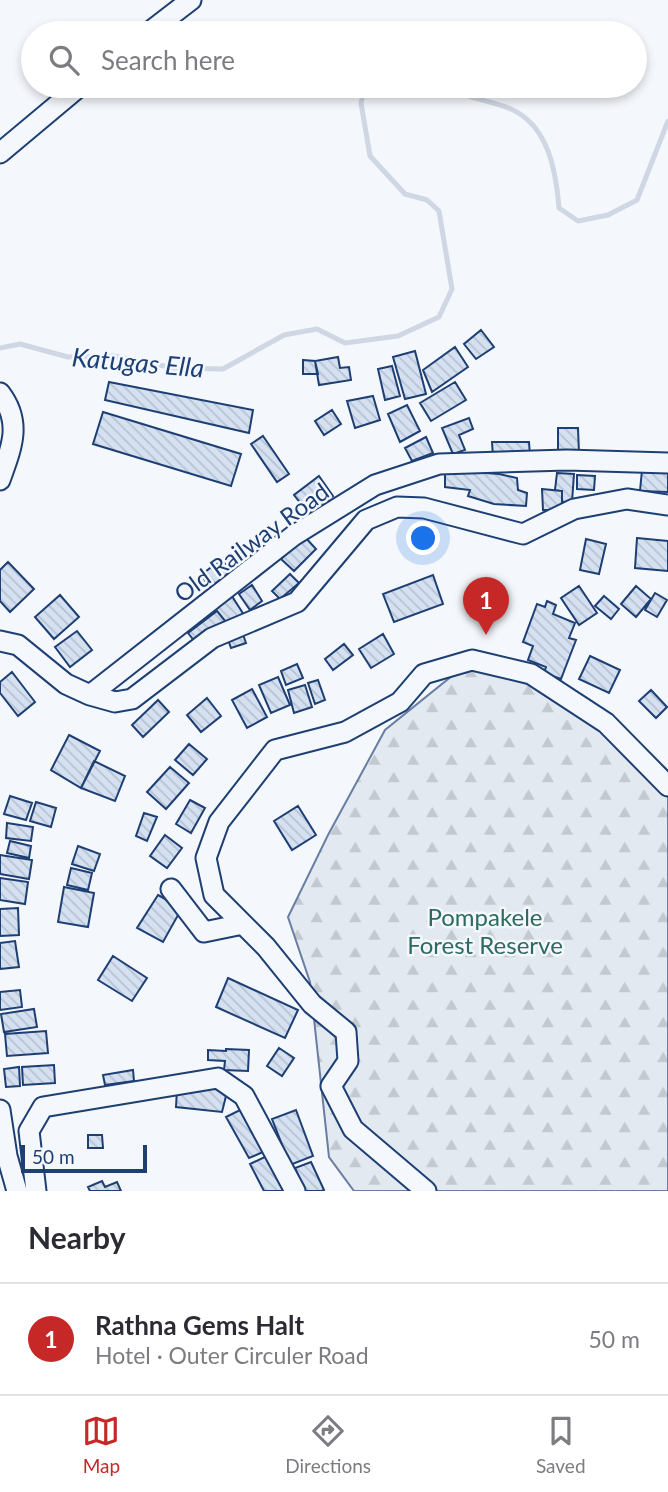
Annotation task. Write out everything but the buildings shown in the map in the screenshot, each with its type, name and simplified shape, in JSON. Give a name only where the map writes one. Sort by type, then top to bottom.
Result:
[{"type":"street","points":[[164,21],[191,0]]},
{"type":"street","points":[[0,153],[66,98]]},
{"type":"street","points":[[0,393],[13,422],[14,441],[0,480]]},
{"type":"street","name":"Old Railway Road","points":[[90,695],[293,536],[375,485],[439,464],[567,460],[668,463]]},
{"type":"street","points":[[0,641],[18,645],[66,684],[90,695],[115,702],[132,699],[212,638],[297,602],[366,520],[397,507],[424,508],[523,534],[574,509],[627,499],[668,505]]},
{"type":"street","points":[[426,1191],[354,1129],[331,1086],[348,1061],[346,1032],[312,1004],[266,947],[214,895],[206,858],[219,822],[275,750],[345,732],[400,702],[424,674],[472,660],[531,674],[606,723],[668,786]]},
{"type":"street","points":[[171,889],[204,932],[243,924]]},
{"type":"street","points":[[36,1191],[29,1131],[43,1107],[218,1078],[244,1096],[295,1191]]},
{"type":"street","points":[[0,1110],[7,1156],[17,1191]]},
{"type":"green space","name":"Pompakele Forest Reserve","points":[[473,659],[554,693],[668,776],[668,1191],[354,1191],[329,1157],[310,982],[288,917],[328,835],[385,730]]},
{"type":"waterway","name":"Katugas Ella","points":[[0,348],[20,344],[68,357],[114,356],[174,368],[223,369],[284,335],[317,329],[345,343],[398,336],[439,317],[452,289],[439,211],[427,200],[405,194],[370,156],[362,98]]},
{"type":"waterway","points":[[477,98],[511,109],[534,127],[542,138],[553,165],[559,208],[578,221],[608,215],[637,200],[668,121]]},
{"type":"place","name":"Rathna Gems Halt","points":[[486,635]]}]
